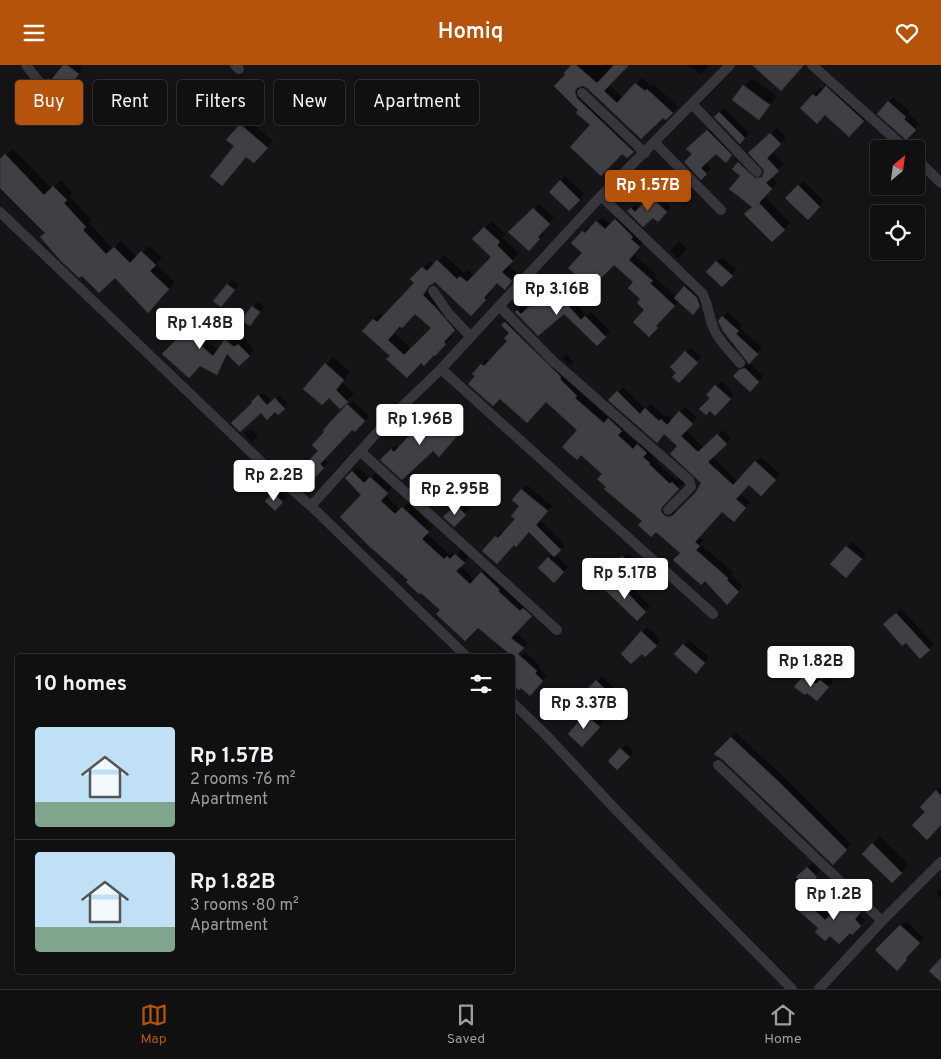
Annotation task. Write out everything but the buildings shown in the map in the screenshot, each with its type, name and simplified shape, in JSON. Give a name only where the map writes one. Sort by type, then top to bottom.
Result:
[{"type":"street","points":[[26,65],[38,80]]},
{"type":"street","points":[[311,505],[391,417],[441,369],[601,197],[730,65]]},
{"type":"street","points":[[812,65],[896,140]]},
{"type":"street","points":[[582,93],[645,153]]},
{"type":"street","points":[[692,104],[757,172]]},
{"type":"street","points":[[654,143],[722,210]]},
{"type":"street","points":[[925,167],[941,183]]},
{"type":"street","points":[[601,197],[702,293],[706,299],[712,325],[717,335],[740,363]]},
{"type":"street","points":[[0,213],[276,476],[311,505],[464,654]]},
{"type":"street","points":[[433,291],[449,314],[470,336]]},
{"type":"street","points":[[499,306],[553,361],[689,480],[691,487],[688,492],[668,511]]},
{"type":"street","points":[[441,369],[712,614]]},
{"type":"street","points":[[361,451],[557,630]]},
{"type":"street","points":[[515,705],[792,989]]},
{"type":"street","points":[[718,765],[882,921]]},
{"type":"street","points":[[819,989],[882,921],[941,862]]}]
